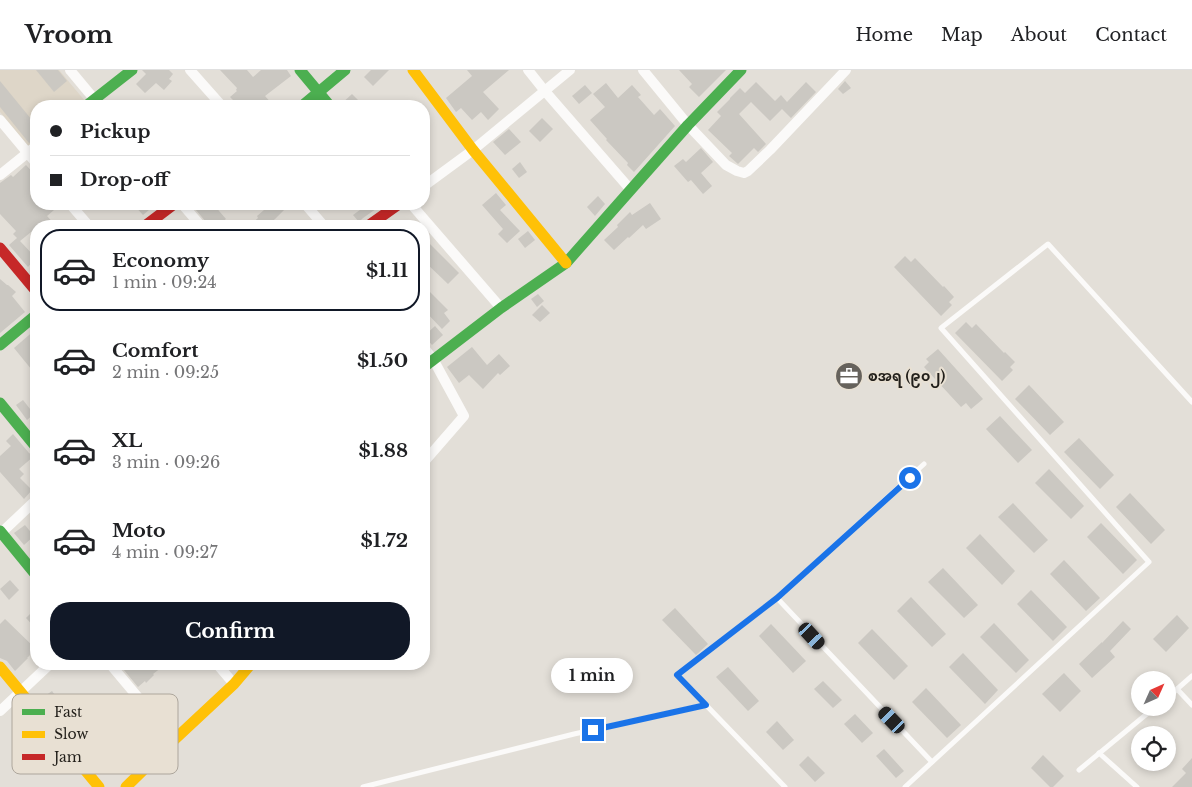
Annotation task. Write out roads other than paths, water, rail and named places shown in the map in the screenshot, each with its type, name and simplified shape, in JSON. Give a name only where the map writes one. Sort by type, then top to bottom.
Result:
[{"type":"street","points":[[70,70],[91,100]]},
{"type":"street","points":[[98,100],[132,70]]},
{"type":"street","points":[[190,70],[217,100]]},
{"type":"street","points":[[300,70],[325,100]]},
{"type":"street","points":[[310,100],[345,70]]},
{"type":"street","points":[[412,70],[473,150],[566,263]]},
{"type":"street","points":[[528,70],[630,189]]},
{"type":"street","points":[[430,182],[473,150],[570,70]]},
{"type":"street","points":[[643,70],[688,125],[726,165],[744,173],[748,172],[770,150],[846,70]]},
{"type":"street","points":[[430,362],[500,308],[566,263],[688,125],[741,70]]},
{"type":"street","points":[[0,120],[30,148]]},
{"type":"street","points":[[0,175],[30,152]]},
{"type":"street","points":[[75,210],[84,220]]},
{"type":"street","points":[[153,220],[166,210]]},
{"type":"street","points":[[187,210],[195,220]]},
{"type":"street","points":[[310,210],[319,220]]},
{"type":"street","points":[[376,220],[391,210]]},
{"type":"street","points":[[416,210],[425,220]]},
{"type":"street","points":[[430,226],[500,308]]},
{"type":"street","points":[[0,248],[30,284]]},
{"type":"street","points":[[0,345],[30,320]]},
{"type":"street","points":[[430,355],[464,416],[430,455]]},
{"type":"street","points":[[0,404],[30,440]]},
{"type":"street","points":[[30,506],[0,533],[30,568]]},
{"type":"street","points":[[0,667],[20,692],[44,670]]},
{"type":"street","points":[[115,670],[135,694]]},
{"type":"street","points":[[222,670],[234,684]]},
{"type":"street","points":[[178,736],[247,670]]},
{"type":"street","points":[[0,711],[12,700]]},
{"type":"street","points":[[88,774],[99,787]]},
{"type":"street","points":[[126,787],[139,774]]},
{"type":"lane","points":[[905,787],[1149,562],[941,328],[1048,244],[1192,402]]},
{"type":"lane","points":[[785,787],[677,675],[777,598],[924,464]]},
{"type":"lane","points":[[777,598],[932,762]]},
{"type":"lane","points":[[1192,676],[1177,689],[1192,706]]},
{"type":"lane","points":[[363,787],[574,734],[706,705]]},
{"type":"lane","points":[[1079,770],[1144,716]]},
{"type":"lane","points":[[1099,753],[1137,787]]},
{"type":"place","name":"စအရ (၉၀၂)","points":[[849,376]]}]
